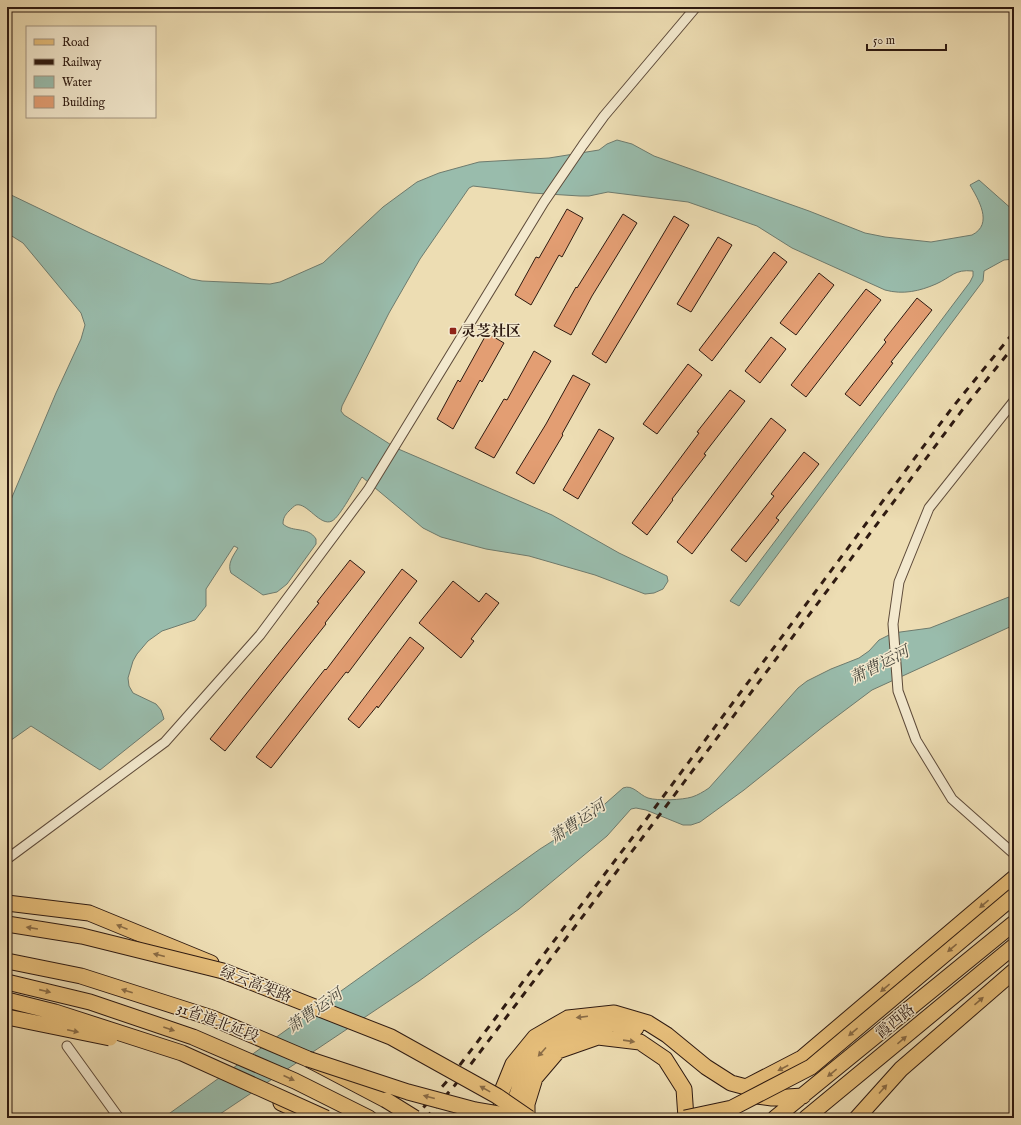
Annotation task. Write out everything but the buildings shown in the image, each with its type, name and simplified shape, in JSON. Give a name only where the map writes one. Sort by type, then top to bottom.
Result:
[{"type":"main road","points":[[501,1118],[502,1091],[513,1064],[535,1037],[568,1018],[614,1013],[648,1023],[667,1035],[706,1067],[731,1083],[746,1087],[802,1058],[1014,878]]},
{"type":"main road","points":[[528,1118],[527,1104],[536,1078],[558,1051],[598,1037],[640,1042],[664,1059],[684,1088],[685,1118],[732,1108],[811,1068],[1014,896]]},
{"type":"main road","points":[[7,903],[89,913],[391,1037]]},
{"type":"main road","name":"霞西路","points":[[775,1118],[1014,923]]},
{"type":"main road","name":"绿云高架路","points":[[7,924],[82,936],[223,971],[391,1037],[498,1096],[528,1118]]},
{"type":"main road","name":"霞西路","points":[[806,1118],[1014,946]]},
{"type":"main road","name":"31省道北延段","points":[[7,961],[81,976],[212,1018],[308,1058],[386,1100],[415,1118]]},
{"type":"main road","points":[[857,1118],[901,1069],[1014,971]]},
{"type":"main road","points":[[7,982],[90,1002],[193,1037],[295,1081],[369,1118]]},
{"type":"main road","points":[[7,988],[51,1007],[173,1051],[290,1107],[303,1118]]},
{"type":"main road","points":[[7,1000],[55,1012],[182,1053],[326,1118]]},
{"type":"main road","points":[[7,1017],[182,1053]]},
{"type":"main road","points":[[515,1118],[517,1095],[525,1071],[545,1048],[572,1032],[610,1023],[645,1030],[665,1040],[702,1074],[728,1092],[772,1098],[803,1096]]},
{"type":"main road","points":[[308,1058],[408,1092],[475,1110],[522,1118]]},
{"type":"main road","points":[[821,1118],[844,1088]]},
{"type":"street","points":[[7,859],[165,742],[260,636],[368,490],[396,441],[544,202],[583,145],[604,116],[696,7]]},
{"type":"street","points":[[1014,401],[929,508],[899,582],[893,624],[898,691],[916,740],[952,799],[1014,854]]},
{"type":"street","points":[[67,1046],[119,1118]]},
{"type":"water","points":[[617,140],[632,144],[654,156],[809,211],[865,233],[885,237],[931,242],[972,235],[979,230],[982,225],[983,218],[980,204],[970,185],[979,180],[1014,211],[1014,259],[1004,260],[984,271],[983,281],[739,606],[730,601],[970,282],[973,276],[973,271],[957,272],[924,289],[905,292],[885,290],[792,248],[757,226],[688,202],[608,192],[589,196],[580,196],[532,193],[473,186],[469,188],[420,259],[389,313],[342,406],[341,411],[344,415],[396,448],[552,515],[619,553],[667,576],[668,581],[663,589],[654,593],[645,594],[595,575],[529,556],[486,549],[441,537],[423,528],[362,477],[343,508],[332,521],[323,521],[305,507],[300,505],[295,505],[286,514],[283,524],[287,527],[309,532],[316,539],[316,544],[287,584],[277,592],[263,595],[231,573],[230,563],[238,548],[234,546],[206,589],[206,606],[195,620],[162,631],[148,641],[133,661],[128,678],[129,686],[133,693],[156,704],[161,710],[164,719],[100,770],[31,726],[7,743],[7,509],[56,393],[81,339],[85,325],[81,313],[23,243],[7,233],[7,193],[191,279],[202,281],[270,284],[280,282],[323,263],[383,207],[417,182],[439,173],[479,162],[549,158],[599,150],[607,144]]},
{"type":"water","name":"萧曹运河","points":[[1014,595],[1014,625],[872,690],[744,790],[700,822],[691,825],[683,825],[646,810],[636,808],[631,809],[607,836],[519,909],[419,981],[214,1118],[163,1118],[540,849],[589,818],[623,788],[630,787],[645,797],[658,800],[692,797],[709,788],[798,688],[807,681],[831,669],[859,658],[869,651],[879,640],[893,633],[930,628]]},
{"type":"railway","points":[[414,1118],[450,1078],[645,821],[952,408],[1014,332]]},
{"type":"railway","points":[[426,1118],[455,1085],[652,825],[963,409],[1014,346]]},
{"type":"place","name":"灵芝社区","points":[[453,331]]}]
